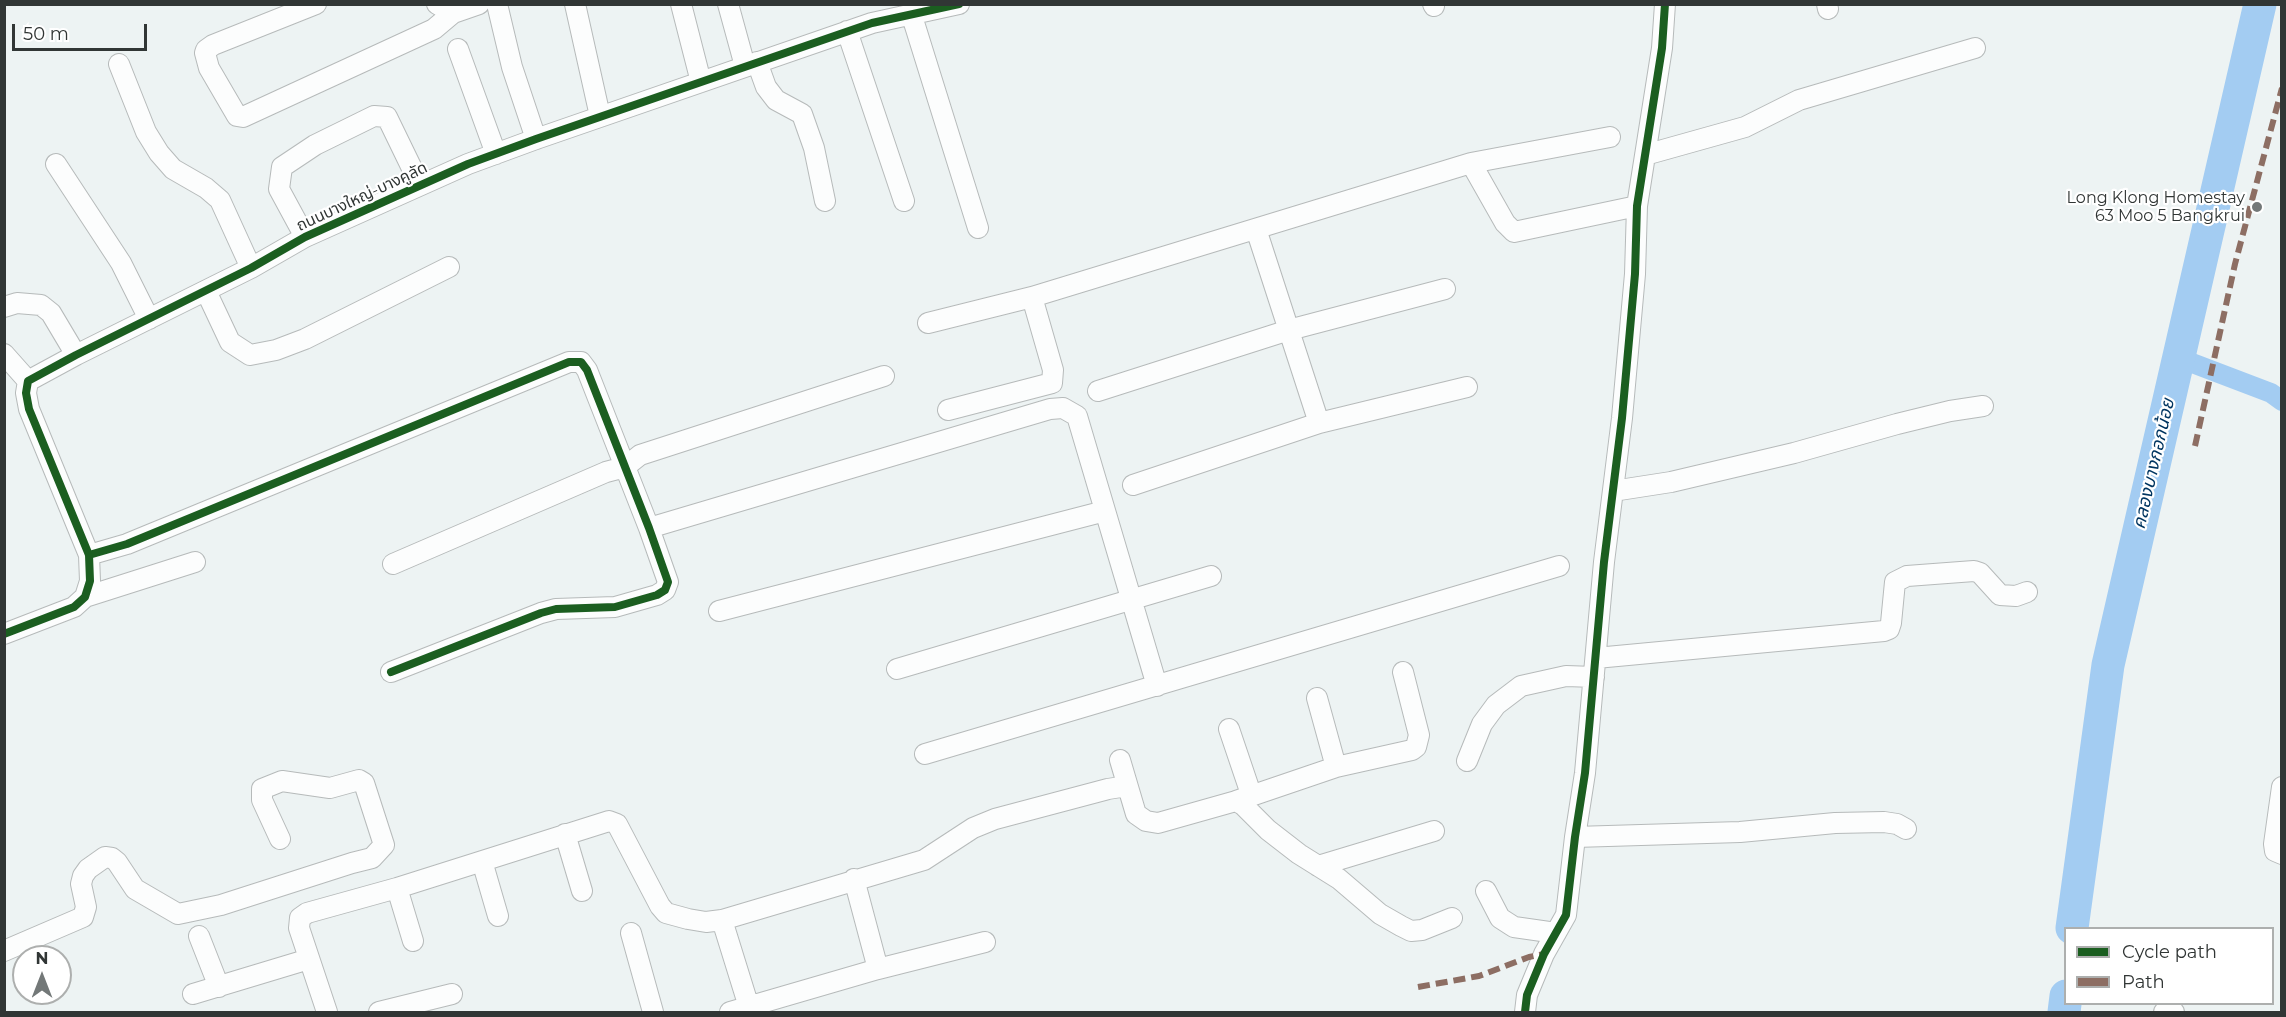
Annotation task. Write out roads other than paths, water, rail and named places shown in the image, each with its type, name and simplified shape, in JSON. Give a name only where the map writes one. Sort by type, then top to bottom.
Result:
[{"type":"street","points":[[316,4],[213,45],[206,50],[209,68],[237,116],[243,117],[434,29],[445,9],[479,4]]},
{"type":"street","points":[[497,4],[512,67],[536,139]]},
{"type":"street","points":[[575,4],[600,116]]},
{"type":"street","points":[[681,4],[701,82]]},
{"type":"street","points":[[728,4],[751,64],[766,87],[776,100],[802,114],[814,148],[825,201]]},
{"type":"street","name":"ถนนบางใหญ่-บางคูลัด","points":[[28,381],[251,268],[305,237],[420,185],[496,154],[847,31],[878,13],[911,13],[959,4]]},
{"type":"street","points":[[1525,1012],[1527,995],[1544,954],[1566,915],[1584,773],[1622,418],[1635,274],[1637,206],[1662,48],[1665,4]]},
{"type":"street","points":[[911,13],[978,228]]},
{"type":"street","points":[[847,31],[904,201]]},
{"type":"street","points":[[1645,155],[1745,128],[1799,100],[1975,48]]},
{"type":"street","points":[[458,49],[496,154]]},
{"type":"street","points":[[119,64],[147,132],[159,153],[173,169],[206,188],[220,200],[251,268]]},
{"type":"street","points":[[305,237],[279,189],[282,167],[315,145],[374,116],[387,117],[420,185]]},
{"type":"street","points":[[928,323],[1032,297],[1472,163],[1610,137]]},
{"type":"street","points":[[1472,163],[1505,223],[1514,231],[1637,206]]},
{"type":"street","points":[[56,164],[121,263],[149,319]]},
{"type":"street","points":[[1256,229],[1319,423]]},
{"type":"street","points":[[206,291],[230,342],[250,355],[276,350],[304,339],[449,267]]},
{"type":"street","points":[[1098,391],[1289,330],[1445,289]]},
{"type":"street","points":[[948,410],[1053,383],[1053,370],[1032,297]]},
{"type":"street","points":[[4,307],[18,303],[41,305],[51,313],[76,355]]},
{"type":"street","points":[[4,354],[28,381],[26,393],[28,409],[89,555],[90,581],[85,597]]},
{"type":"street","points":[[89,555],[127,544],[569,362],[581,362],[587,370],[649,528],[668,582],[665,590],[657,595],[615,606],[556,609],[541,613],[391,672]]},
{"type":"street","points":[[393,564],[606,472],[625,467],[640,455],[884,376]]},
{"type":"street","points":[[1133,485],[1319,423],[1467,387]]},
{"type":"street","points":[[1613,491],[1671,482],[1794,453],[1950,411],[1983,406]]},
{"type":"street","points":[[649,528],[1050,409],[1063,408],[1077,416],[1156,686]]},
{"type":"street","points":[[720,611],[1105,511]]},
{"type":"street","points":[[4,634],[74,606],[85,597],[195,562]]},
{"type":"street","points":[[925,754],[1559,566]]},
{"type":"street","points":[[1467,761],[1482,724],[1496,705],[1521,686],[1595,668],[1884,631],[1891,623],[1895,582],[1907,576],[1974,571],[1980,573],[2000,595],[2016,596],[2027,592]]},
{"type":"street","points":[[897,669],[1210,576]]},
{"type":"street","points":[[1120,760],[1136,814],[1146,821],[1158,823],[1336,767],[1412,750],[1416,747],[1419,735],[1403,672]]},
{"type":"street","points":[[1317,698],[1336,767]]},
{"type":"street","points":[[1229,729],[1243,805],[1268,830],[1358,893],[1380,914],[1411,931],[1422,930],[1452,918]]},
{"type":"street","points":[[4,951],[83,917],[86,908],[81,884],[83,876],[88,869],[105,858],[112,858],[117,862],[135,889],[178,914],[221,905],[372,858],[384,845],[364,783],[359,780],[330,788],[282,781],[262,789],[262,800],[280,839]]},
{"type":"street","points":[[327,1012],[299,928],[300,918],[307,912],[397,888],[609,821],[617,824],[660,906],[666,912],[706,922],[722,920],[924,860],[973,828],[995,819],[1127,786]]},
{"type":"street","points":[[2282,787],[2274,843],[2275,851],[2282,854]]},
{"type":"street","points":[[1575,837],[1740,832],[1854,822],[1884,822],[1906,829]]},
{"type":"street","points":[[1318,866],[1434,831]]},
{"type":"street","points":[[565,834],[582,891]]},
{"type":"street","points":[[482,861],[498,916]]},
{"type":"street","points":[[854,879],[878,969]]},
{"type":"street","points":[[397,888],[413,941]]},
{"type":"street","points":[[1486,891],[1500,918],[1515,927],[1556,933]]},
{"type":"street","points":[[722,920],[739,1010],[878,969],[985,942]]},
{"type":"street","points":[[632,933],[653,1012]]},
{"type":"street","points":[[199,936],[219,987]]},
{"type":"street","points":[[193,994],[309,959]]},
{"type":"street","points":[[379,1012],[452,994]]},
{"type":"waterway","name":"คลองบางกอกน้อย","points":[[2072,927],[2108,665],[2260,4]]},
{"type":"waterway","points":[[2179,358],[2271,393],[2282,401]]},
{"type":"waterway","name":"คลองบางกอกน้อย","points":[[2064,1012],[2065,1005]]},
{"type":"place","name":"Long Klong Homestay 63 Moo 5 Bangkrui","points":[[2257,207]]}]
